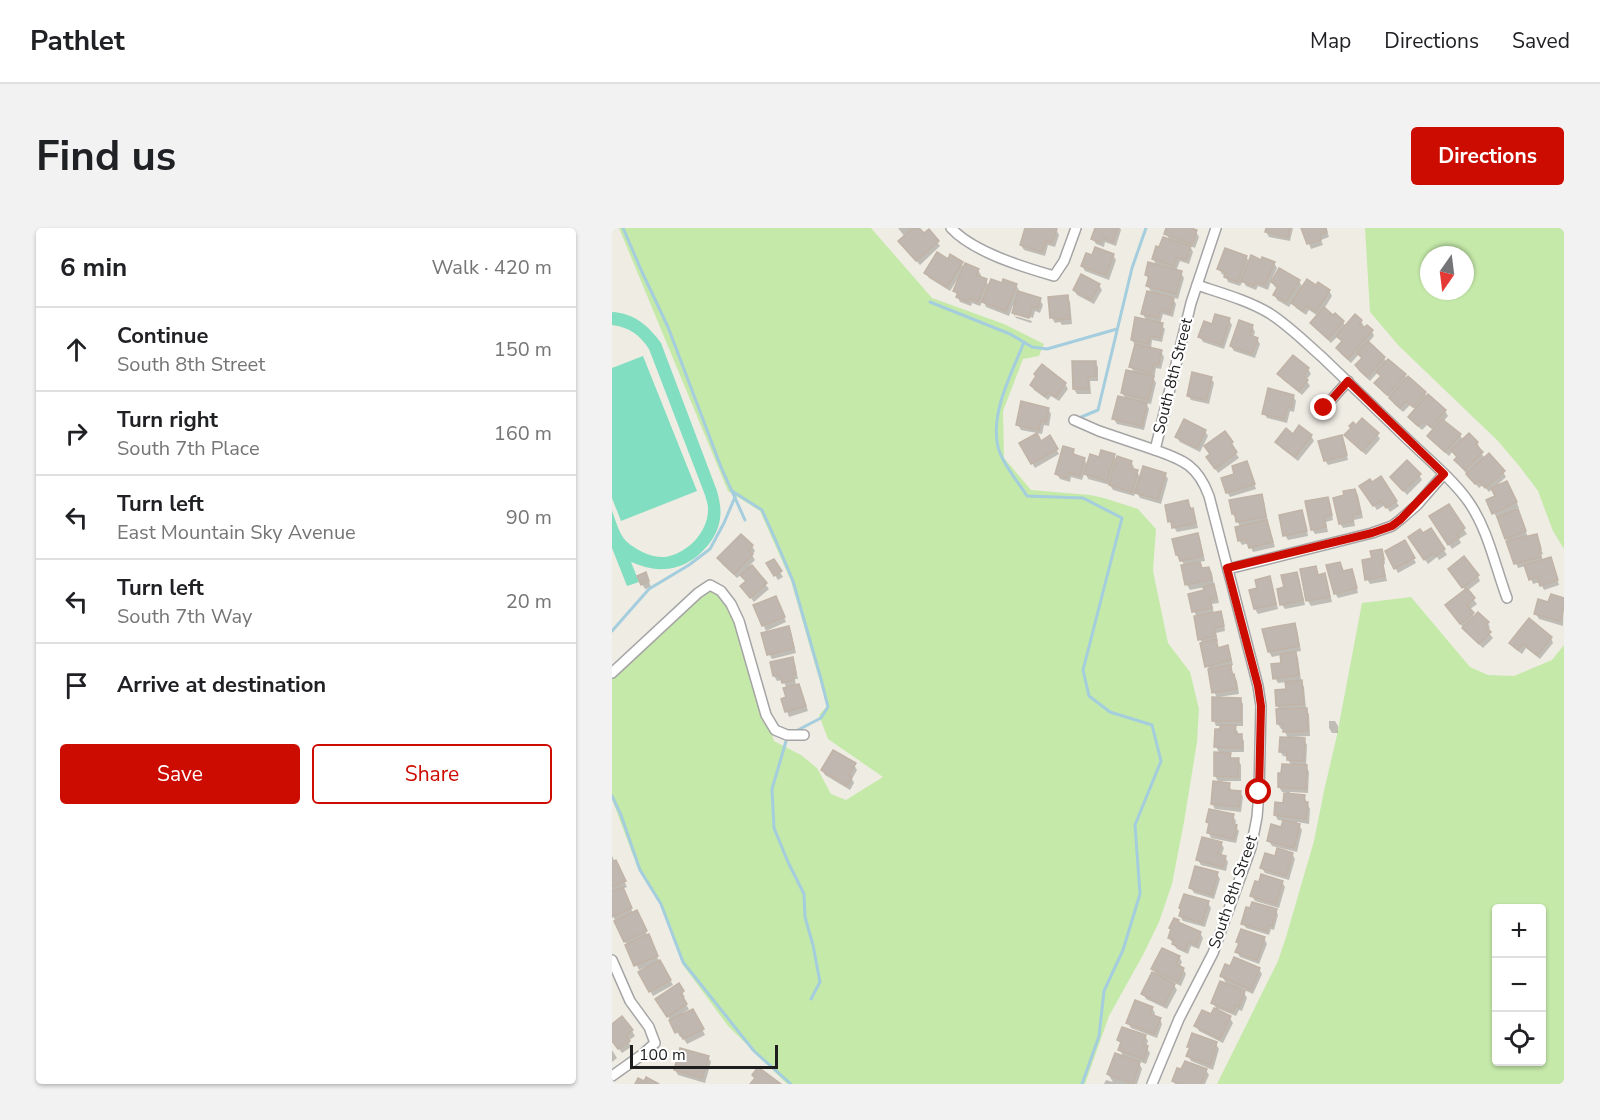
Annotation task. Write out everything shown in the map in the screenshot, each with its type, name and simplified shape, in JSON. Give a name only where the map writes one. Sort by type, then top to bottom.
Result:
[{"type":"street","points":[[951,228],[958,236],[978,249],[1054,276],[1065,261],[1076,228]]},
{"type":"street","name":"South 8th Street","points":[[1152,1084],[1179,1019],[1213,953],[1251,848],[1257,817],[1261,706],[1258,686],[1209,496],[1203,480],[1191,466],[1173,456],[1155,450],[1178,351],[1216,228]]},
{"type":"street","points":[[1197,285],[1246,302],[1268,313],[1302,339],[1444,474],[1468,501],[1485,532],[1507,598]]},
{"type":"street","points":[[1324,408],[1348,381]]},
{"type":"street","points":[[1074,420],[1155,450]]},
{"type":"street","points":[[1227,568],[1372,533],[1392,526],[1417,505],[1444,474]]},
{"type":"street","points":[[612,673],[698,593],[710,585],[722,591],[739,621],[766,716],[775,730],[788,735],[804,735]]},
{"type":"street","points":[[612,960],[630,1001],[649,1027],[654,1043],[643,1054],[612,1076]]},
{"type":"green space","points":[[619,228],[871,228],[932,298],[1004,324],[1044,344],[1039,356],[1023,359],[1003,411],[1004,458],[1031,490],[1104,498],[1138,509],[1156,529],[1153,571],[1168,643],[1190,672],[1199,709],[1197,742],[1172,884],[1159,922],[1109,1016],[1085,1084],[787,1084],[728,1026],[683,965],[658,898],[637,866],[612,799],[612,673],[710,585],[731,604],[774,741],[801,755],[817,768],[831,794],[846,800],[883,777],[828,739],[819,715],[827,706],[791,581],[760,511],[728,491]]},
{"type":"green space","points":[[1365,228],[1564,228],[1564,549],[1553,531],[1538,491],[1520,467],[1498,441],[1399,346],[1370,312]]},
{"type":"green space","points":[[612,312],[634,318],[651,331],[661,343],[720,503],[716,533],[698,555],[682,565],[664,569],[631,562],[639,582],[627,586],[612,548],[612,511],[626,541],[644,553],[665,557],[689,547],[705,525],[708,508],[649,349],[634,332],[612,325]]},
{"type":"green space","points":[[643,356],[697,491],[621,521],[612,498],[612,368]]},
{"type":"green space","points":[[1411,597],[1470,667],[1488,675],[1514,676],[1552,660],[1564,645],[1564,1084],[1217,1084],[1278,961],[1314,841],[1362,603]]},
{"type":"building","points":[[913,228],[919,228],[924,233],[929,229],[939,241],[916,261],[898,241]]},
{"type":"building","points":[[1025,228],[1057,229],[1052,243],[1046,241],[1042,252],[1020,245]]},
{"type":"building","points":[[1095,228],[1118,228],[1113,242],[1103,238],[1101,243],[1091,239]]},
{"type":"building","points":[[1166,228],[1197,230],[1192,244],[1164,234]]},
{"type":"building","points":[[1266,228],[1290,228],[1288,237],[1265,232]]},
{"type":"building","points":[[1301,228],[1326,228],[1327,232],[1320,235],[1321,240],[1307,244]]},
{"type":"building","points":[[1163,237],[1191,246],[1186,260],[1177,257],[1174,266],[1152,259],[1156,246],[1159,247]]},
{"type":"building","points":[[1095,247],[1114,254],[1106,275],[1081,266],[1086,253],[1092,255]]},
{"type":"building","points":[[1225,248],[1247,256],[1238,282],[1224,277],[1225,272],[1217,269]]},
{"type":"building","points":[[937,252],[948,259],[950,254],[963,262],[947,287],[924,273]]},
{"type":"building","points":[[1251,255],[1261,260],[1262,257],[1275,262],[1265,285],[1255,282],[1254,286],[1241,281]]},
{"type":"building","points":[[1148,262],[1182,271],[1176,294],[1146,286],[1149,276],[1145,275]]},
{"type":"building","points":[[965,263],[979,269],[976,275],[987,279],[978,302],[969,298],[968,302],[956,297],[958,293],[953,291]]},
{"type":"building","points":[[1279,268],[1300,280],[1286,302],[1273,295],[1278,286],[1271,282]]},
{"type":"building","points":[[1081,274],[1100,284],[1091,300],[1073,290]]},
{"type":"building","points":[[991,279],[1002,283],[1003,279],[1017,284],[1006,311],[982,302]]},
{"type":"building","points":[[1307,279],[1316,285],[1318,282],[1330,290],[1316,312],[1306,306],[1303,311],[1291,303]]},
{"type":"building","points":[[1018,291],[1041,298],[1038,308],[1032,307],[1029,318],[1012,313]]},
{"type":"building","points":[[1147,291],[1174,298],[1170,313],[1160,310],[1158,318],[1141,314]]},
{"type":"building","points":[[1068,295],[1070,319],[1050,318],[1048,297]]},
{"type":"building","points":[[1324,307],[1344,321],[1328,339],[1310,323]]},
{"type":"building","points":[[1215,314],[1230,318],[1222,345],[1198,337],[1204,321],[1212,324]]},
{"type":"building","points":[[1355,314],[1362,320],[1359,324],[1363,328],[1367,325],[1373,330],[1348,359],[1336,348],[1342,341],[1336,336]]},
{"type":"building","points":[[1135,317],[1163,323],[1160,338],[1150,336],[1148,344],[1131,340]]},
{"type":"building","points":[[1239,320],[1253,325],[1250,335],[1258,338],[1252,354],[1230,346]]},
{"type":"building","points":[[1368,341],[1385,357],[1367,377],[1355,365],[1362,358],[1357,353]]},
{"type":"building","points":[[1135,344],[1162,350],[1158,365],[1154,364],[1151,373],[1129,367]]},
{"type":"building","points":[[1293,355],[1309,368],[1303,376],[1308,380],[1299,391],[1277,374]]},
{"type":"building","points":[[1388,359],[1406,374],[1387,395],[1374,383],[1381,376],[1376,372]]},
{"type":"building","points":[[1072,361],[1096,361],[1096,376],[1088,377],[1089,389],[1073,389]]},
{"type":"building","points":[[1042,364],[1066,383],[1056,397],[1048,392],[1045,396],[1030,385],[1036,376],[1034,374]]},
{"type":"building","points":[[1126,370],[1154,376],[1148,400],[1121,393]]},
{"type":"building","points":[[1192,372],[1212,377],[1206,400],[1187,396]]},
{"type":"building","points":[[1408,376],[1426,392],[1413,407],[1406,401],[1400,408],[1389,398]]},
{"type":"building","points":[[1268,388],[1294,395],[1291,408],[1287,407],[1284,419],[1262,414]]},
{"type":"building","points":[[1428,394],[1446,410],[1431,427],[1424,421],[1418,426],[1408,417]]},
{"type":"building","points":[[1118,396],[1147,403],[1142,426],[1112,419]]},
{"type":"building","points":[[1021,401],[1049,408],[1046,422],[1041,421],[1039,430],[1016,425]]},
{"type":"building","points":[[1362,418],[1379,433],[1362,451],[1344,435],[1353,422],[1356,425]]},
{"type":"building","points":[[1184,419],[1206,430],[1197,448],[1175,437]]},
{"type":"building","points":[[1442,419],[1461,434],[1445,452],[1427,436]]},
{"type":"building","points":[[1299,425],[1312,435],[1295,457],[1275,442],[1286,428],[1293,434]]},
{"type":"building","points":[[1225,431],[1237,452],[1215,469],[1206,457],[1210,454],[1204,446]]},
{"type":"building","points":[[1037,433],[1041,441],[1050,435],[1058,449],[1031,464],[1019,443]]},
{"type":"building","points":[[1469,433],[1478,442],[1476,445],[1483,452],[1465,470],[1454,460],[1457,457],[1451,450]]},
{"type":"building","points":[[1342,435],[1347,455],[1324,461],[1318,441]]},
{"type":"building","points":[[1063,446],[1074,449],[1073,454],[1085,458],[1080,476],[1069,473],[1067,478],[1055,474]]},
{"type":"building","points":[[1101,450],[1115,454],[1107,481],[1084,474],[1090,454],[1099,457]]},
{"type":"building","points":[[1489,453],[1505,471],[1485,488],[1479,481],[1475,484],[1466,474]]},
{"type":"building","points":[[1117,456],[1132,461],[1130,468],[1138,470],[1132,492],[1109,485]]},
{"type":"building","points":[[1407,460],[1421,474],[1403,491],[1390,477]]},
{"type":"building","points":[[1247,461],[1255,484],[1226,493],[1221,478],[1234,474],[1232,466]]},
{"type":"building","points":[[1143,466],[1166,473],[1158,499],[1135,493]]},
{"type":"building","points":[[1381,476],[1397,501],[1386,508],[1381,501],[1373,506],[1359,486],[1370,479],[1372,482]]},
{"type":"building","points":[[1507,481],[1517,502],[1492,514],[1486,500],[1495,496],[1491,488]]},
{"type":"building","points":[[1355,489],[1361,513],[1352,515],[1353,521],[1339,524],[1333,498],[1344,495],[1343,491]]},
{"type":"building","points":[[1262,494],[1266,517],[1236,522],[1229,500]]},
{"type":"building","points":[[1328,497],[1332,515],[1324,517],[1326,527],[1311,530],[1305,501]]},
{"type":"building","points":[[1188,500],[1190,509],[1193,508],[1196,523],[1172,528],[1171,521],[1168,522],[1165,505]]},
{"type":"building","points":[[1449,504],[1465,528],[1457,534],[1459,537],[1448,545],[1429,516]]},
{"type":"building","points":[[1518,509],[1526,531],[1505,539],[1497,517]]},
{"type":"building","points":[[1302,510],[1307,531],[1283,536],[1279,515]]},
{"type":"building","points":[[1267,520],[1273,542],[1249,548],[1246,539],[1238,541],[1235,527]]},
{"type":"building","points":[[1431,528],[1445,549],[1435,556],[1433,553],[1424,560],[1408,537],[1420,529],[1423,533]]},
{"type":"building","points":[[1198,533],[1203,556],[1180,561],[1172,539]]},
{"type":"building","points":[[741,534],[753,545],[749,550],[753,554],[734,574],[717,558]]},
{"type":"building","points":[[1537,534],[1541,557],[1514,564],[1506,541]]},
{"type":"building","points":[[1405,540],[1415,558],[1394,569],[1385,551]]},
{"type":"building","points":[[1382,549],[1385,576],[1365,580],[1362,560],[1372,558],[1370,551]]},
{"type":"building","points":[[1464,556],[1479,575],[1462,588],[1448,569]]},
{"type":"building","points":[[1551,557],[1558,580],[1540,586],[1537,577],[1529,580],[1524,565]]},
{"type":"building","points":[[774,559],[782,571],[774,576],[766,563]]},
{"type":"building","points":[[1200,562],[1202,568],[1209,567],[1212,580],[1185,585],[1181,565]]},
{"type":"building","points":[[1340,562],[1343,571],[1352,569],[1357,588],[1334,594],[1326,565]]},
{"type":"building","points":[[752,565],[767,583],[750,598],[740,586],[746,581],[740,575]]},
{"type":"building","points":[[1316,566],[1318,575],[1325,573],[1330,597],[1306,601],[1300,569]]},
{"type":"building","points":[[646,572],[649,581],[641,585],[637,576]]},
{"type":"building","points":[[1297,572],[1303,600],[1280,605],[1277,589],[1284,587],[1281,575]]},
{"type":"building","points":[[1270,576],[1276,604],[1254,609],[1249,590],[1257,588],[1255,580]]},
{"type":"building","points":[[1214,584],[1217,598],[1210,599],[1212,608],[1192,612],[1188,594],[1204,590],[1203,587]]},
{"type":"building","points":[[1467,588],[1475,598],[1467,605],[1474,613],[1460,624],[1445,605]]},
{"type":"building","points":[[1551,594],[1564,598],[1560,621],[1534,614],[1538,599],[1548,602]]},
{"type":"building","points":[[776,596],[785,617],[762,626],[753,605]]},
{"type":"building","points":[[1221,611],[1224,626],[1214,628],[1216,636],[1198,640],[1194,616]]},
{"type":"building","points":[[1478,612],[1489,622],[1485,626],[1491,632],[1479,644],[1462,628]]},
{"type":"building","points":[[1529,618],[1552,637],[1537,655],[1523,644],[1518,650],[1509,643]]},
{"type":"building","points":[[1295,623],[1299,646],[1268,652],[1262,629]]},
{"type":"building","points":[[789,626],[794,648],[767,655],[761,633]]},
{"type":"building","points":[[1216,639],[1218,648],[1228,645],[1231,660],[1205,667],[1200,643]]},
{"type":"building","points":[[1296,652],[1299,675],[1273,679],[1271,664],[1281,663],[1280,654]]},
{"type":"building","points":[[793,657],[796,674],[793,674],[794,680],[782,683],[780,675],[773,676],[770,662]]},
{"type":"building","points":[[1231,665],[1237,689],[1212,693],[1208,669]]},
{"type":"building","points":[[1302,680],[1304,704],[1276,706],[1275,690],[1286,689],[1285,682]]},
{"type":"building","points":[[799,684],[806,706],[785,712],[781,699],[786,697],[783,688]]},
{"type":"building","points":[[1212,697],[1241,698],[1241,721],[1212,721]]},
{"type":"building","points":[[1307,708],[1308,731],[1283,732],[1283,724],[1277,724],[1276,709]]},
{"type":"building","points":[[1220,725],[1236,725],[1235,734],[1242,734],[1242,748],[1214,747],[1215,729],[1220,729]]},
{"type":"building","points":[[1280,737],[1305,738],[1304,761],[1287,760],[1287,752],[1279,752]]},
{"type":"building","points":[[833,750],[856,763],[849,775],[852,777],[847,786],[821,770]]},
{"type":"building","points":[[1214,752],[1231,753],[1230,758],[1239,758],[1238,777],[1214,776]]},
{"type":"building","points":[[1282,764],[1307,765],[1306,789],[1278,787],[1278,773],[1281,773]]},
{"type":"building","points":[[1213,781],[1230,783],[1229,790],[1241,791],[1239,807],[1211,804]]},
{"type":"building","points":[[1284,793],[1305,795],[1304,802],[1308,802],[1306,819],[1274,815],[1275,802],[1283,803]]},
{"type":"building","points":[[1209,809],[1234,814],[1232,823],[1237,825],[1234,839],[1207,833],[1209,823],[1206,822]]},
{"type":"building","points":[[1283,820],[1300,824],[1294,848],[1267,841],[1271,824],[1281,827]]},
{"type":"building","points":[[1202,837],[1222,842],[1218,854],[1226,856],[1223,867],[1196,860]]},
{"type":"building","points":[[1277,848],[1293,853],[1286,876],[1260,868],[1265,853],[1275,856]]},
{"type":"building","points":[[616,860],[626,881],[612,887],[612,862]]},
{"type":"building","points":[[1195,866],[1218,872],[1212,895],[1189,888]]},
{"type":"building","points":[[1261,874],[1283,881],[1276,904],[1250,896],[1255,881],[1259,882]]},
{"type":"building","points":[[623,887],[632,908],[612,917],[612,891]]},
{"type":"building","points":[[1184,894],[1209,901],[1202,923],[1179,916]]},
{"type":"building","points":[[1252,902],[1277,909],[1272,926],[1269,925],[1267,931],[1241,924],[1246,907],[1250,908]]},
{"type":"building","points":[[637,910],[647,931],[624,942],[614,921]]},
{"type":"building","points":[[1174,918],[1201,932],[1196,945],[1189,942],[1185,950],[1172,944],[1174,940],[1168,938],[1171,929],[1169,928]]},
{"type":"building","points":[[1241,929],[1265,937],[1257,960],[1235,952]]},
{"type":"building","points":[[649,934],[658,956],[634,966],[625,945]]},
{"type":"building","points":[[1162,948],[1180,956],[1176,964],[1184,968],[1178,982],[1151,969]]},
{"type":"building","points":[[1234,957],[1260,968],[1251,990],[1220,976],[1225,964],[1230,966]]},
{"type":"building","points":[[660,960],[671,980],[649,992],[638,972]]},
{"type":"building","points":[[1152,972],[1175,984],[1164,1005],[1141,994]]},
{"type":"building","points":[[1220,981],[1245,991],[1239,1007],[1236,1005],[1233,1012],[1211,1003]]},
{"type":"building","points":[[679,983],[684,991],[681,994],[687,1004],[667,1017],[655,999]]},
{"type":"building","points":[[1135,1000],[1153,1007],[1150,1014],[1161,1018],[1154,1034],[1126,1023]]},
{"type":"building","points":[[1214,1008],[1231,1016],[1220,1039],[1194,1026],[1202,1010],[1211,1014]]},
{"type":"building","points":[[693,1009],[704,1029],[683,1039],[679,1031],[675,1033],[669,1020]]},
{"type":"building","points":[[622,1016],[633,1030],[626,1036],[630,1041],[618,1049],[612,1041],[612,1024]]},
{"type":"building","points":[[1122,1027],[1146,1035],[1143,1044],[1148,1046],[1144,1059],[1118,1050],[1121,1042],[1117,1040]]},
{"type":"building","points":[[1192,1033],[1217,1042],[1210,1065],[1186,1056]]},
{"type":"building","points":[[680,1048],[709,1056],[702,1078],[674,1070]]},
{"type":"building","points":[[1115,1053],[1140,1062],[1133,1084],[1107,1074]]},
{"type":"building","points":[[1185,1061],[1207,1069],[1201,1084],[1179,1084],[1172,1081],[1177,1068],[1181,1069]]},
{"type":"building","points":[[758,1067],[781,1084],[750,1084],[755,1078],[752,1075]]},
{"type":"building","points":[[646,1077],[659,1084],[635,1084],[638,1078],[644,1081]]},
{"type":"waterway","points":[[623,228],[668,327],[721,467],[745,520]]},
{"type":"waterway","points":[[1079,418],[1098,410],[1132,268],[1146,228]]},
{"type":"waterway","points":[[930,302],[1010,334],[1032,347],[1047,349],[1117,329]]},
{"type":"waterway","points":[[1024,342],[1008,380],[1000,407],[996,434],[998,447],[1007,466],[1027,496],[1083,498],[1122,518],[1083,670],[1089,696],[1110,712],[1152,725],[1161,761],[1135,825],[1140,894],[1123,950],[1104,991],[1099,1036],[1082,1084]]},
{"type":"waterway","points":[[732,491],[762,510],[793,581],[821,679],[828,707],[821,718],[794,732]]},
{"type":"waterway","points":[[612,631],[649,589],[689,565],[710,549],[735,497]]},
{"type":"waterway","points":[[787,738],[772,789],[774,828],[804,894],[805,917],[820,982],[811,999]]},
{"type":"waterway","points":[[612,796],[640,870],[661,904],[683,962],[754,1051],[791,1084]]},
{"type":"route","points":[[1259,792],[1261,706],[1258,686],[1227,568],[1372,533],[1392,526],[1417,505],[1444,474],[1348,381],[1324,408]]}]
